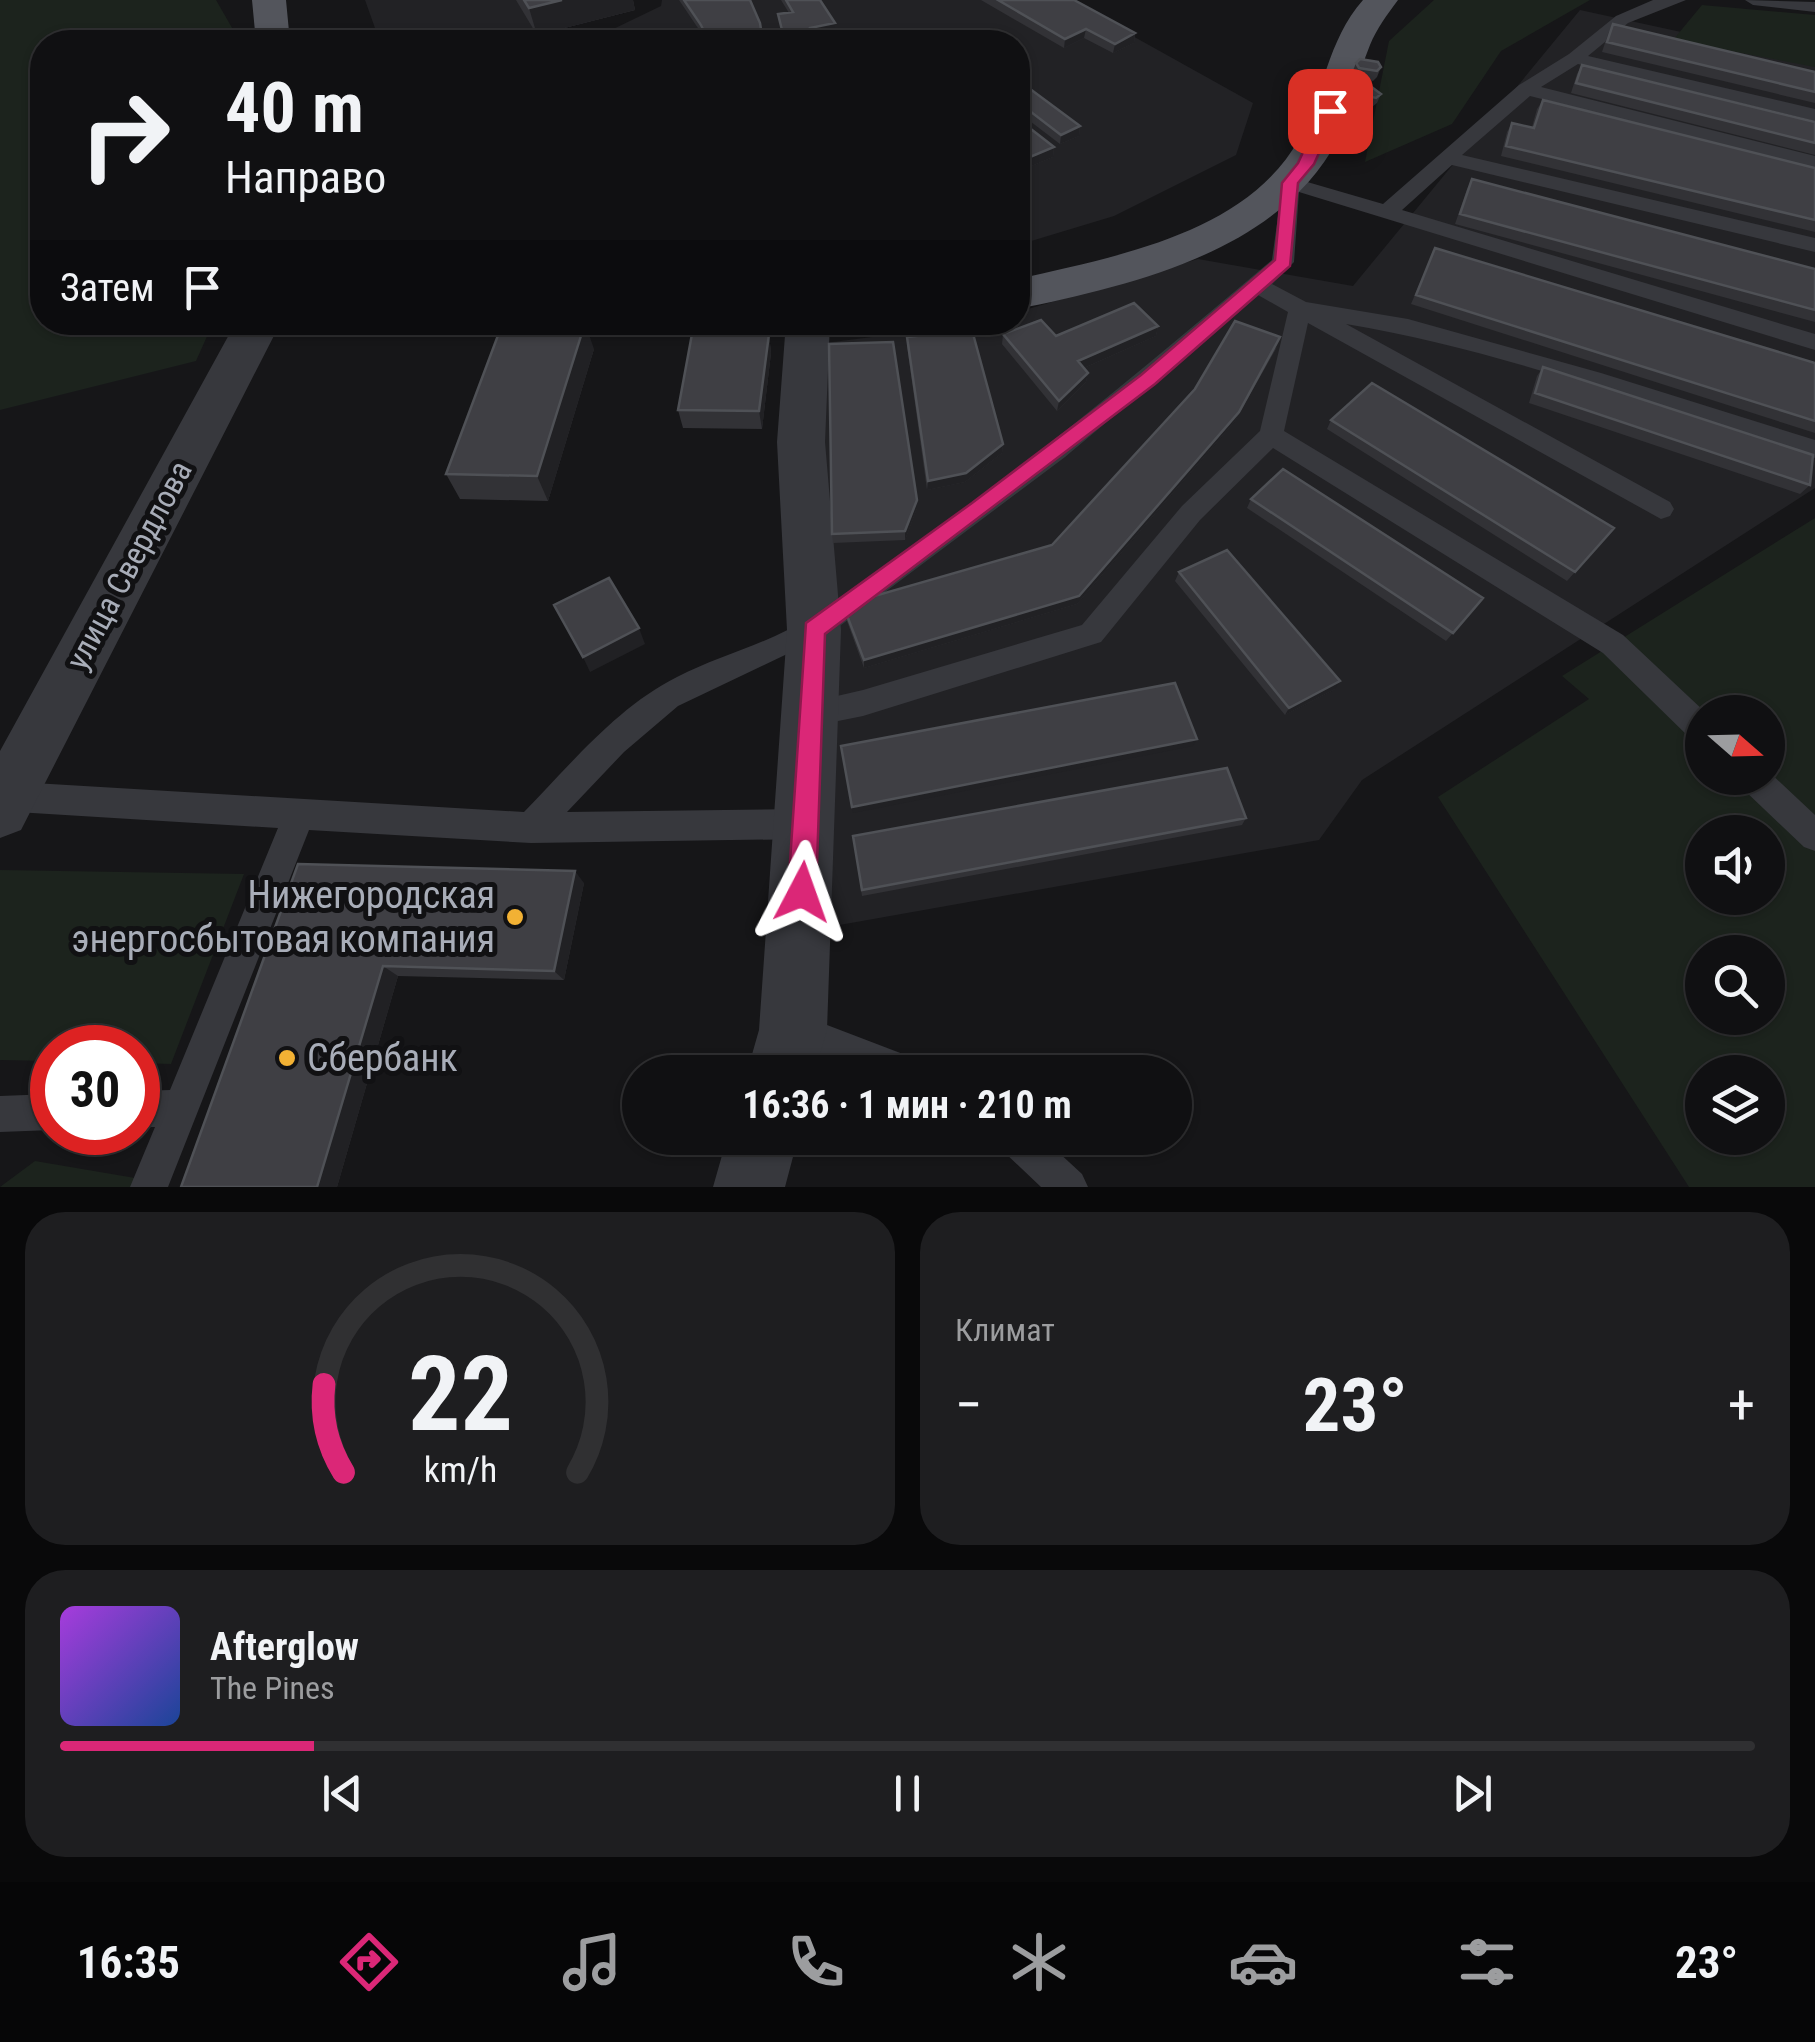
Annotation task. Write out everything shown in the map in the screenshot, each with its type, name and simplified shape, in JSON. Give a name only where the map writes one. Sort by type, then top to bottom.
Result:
[{"type":"main road","points":[[269,0],[272,30]]},
{"type":"main road","points":[[1030,290],[1191,243],[1243,220],[1290,183],[1319,140],[1358,28],[1381,0]]},
{"type":"street","name":"улица Свердлова","points":[[2,801],[250,335]]},
{"type":"street","points":[[787,1051],[806,824],[814,630],[801,442],[807,335]]},
{"type":"street","points":[[749,1187],[758,1155]]},
{"type":"lane","points":[[1387,212],[1526,90],[1575,58],[1630,0]]},
{"type":"lane","points":[[1608,24],[1652,3],[1678,0]]},
{"type":"lane","points":[[1754,0],[1815,6]]},
{"type":"lane","points":[[1575,58],[1815,115]]},
{"type":"lane","points":[[1526,90],[1815,162]]},
{"type":"lane","points":[[1448,158],[1815,246]]},
{"type":"lane","points":[[531,828],[598,758],[669,696],[814,630],[1148,380],[1284,262],[1290,183],[1815,342]]},
{"type":"lane","points":[[1257,285],[1661,509]]},
{"type":"lane","points":[[808,714],[864,703],[1091,634],[1191,513],[1270,436],[1300,309]]},
{"type":"lane","points":[[1300,309],[1408,326],[1815,448]]},
{"type":"lane","points":[[1270,436],[1613,644],[1685,713]]},
{"type":"lane","points":[[1772,795],[1815,836]]},
{"type":"lane","points":[[2,801],[531,828],[806,824]]},
{"type":"lane","points":[[149,1187],[299,814]]},
{"type":"lane","points":[[160,1108],[178,1108]]},
{"type":"lane","points":[[0,1114],[30,1113]]},
{"type":"lane","points":[[1034,1155],[1069,1187]]},
{"type":"shaded area","points":[[0,0],[216,0],[233,30],[30,30],[30,335],[208,335],[196,361],[0,410]]},
{"type":"shaded area","points":[[365,0],[628,0],[635,10],[557,30],[376,30]]},
{"type":"shaded area","points":[[662,0],[1068,0],[1253,103],[1236,155],[1114,216],[1030,241],[1030,30],[611,30],[661,6]]},
{"type":"shaded area","points":[[1434,0],[1590,0],[1501,51],[1452,124],[1365,162],[1389,41]]},
{"type":"shaded area","points":[[1702,5],[1815,15],[1815,67],[1673,40]]},
{"type":"shaded area","points":[[1580,10],[1815,61],[1815,488],[1362,780],[1319,840],[817,929],[817,344],[888,335],[1030,335],[1030,308],[1198,259],[1353,286]]},
{"type":"shaded area","points":[[1815,518],[1815,1187],[1689,1187],[1438,797],[1589,699],[1562,676]]},
{"type":"shaded area","points":[[0,870],[244,874],[171,1064],[160,1064],[160,1025],[30,1025],[30,1061],[0,1060]]},
{"type":"shaded area","points":[[35,1161],[141,1179],[137,1187],[0,1187]]},
{"type":"building","points":[[524,0],[562,0],[529,8]]},
{"type":"building","points":[[684,0],[750,0],[761,30],[703,30]]},
{"type":"building","points":[[786,0],[820,0],[835,23],[810,30],[782,30],[778,14],[793,12]]},
{"type":"building","points":[[998,0],[1074,0],[1135,33],[1115,44],[1086,29],[1065,39]]},
{"type":"building","points":[[1613,24],[1815,72],[1815,92],[1607,42]]},
{"type":"building","points":[[1360,59],[1378,62],[1381,67],[1377,71],[1359,68],[1356,63]]},
{"type":"building","points":[[1582,65],[1815,122],[1815,143],[1576,83]]},
{"type":"building","points":[[1369,85],[1381,94],[1376,98],[1358,94],[1355,89]]},
{"type":"building","points":[[1030,89],[1080,126],[1061,135],[1030,111]]},
{"type":"building","points":[[1543,100],[1815,168],[1815,220],[1506,146],[1512,123],[1534,128]]},
{"type":"building","points":[[1030,128],[1054,147],[1030,157]]},
{"type":"building","points":[[1472,179],[1815,269],[1815,310],[1460,214]]},
{"type":"building","points":[[1435,248],[1815,363],[1815,421],[1416,295]]},
{"type":"building","points":[[1134,303],[1158,326],[1078,361],[1088,373],[1059,401],[1004,335],[1030,335],[1030,324],[1041,320],[1056,336]]},
{"type":"building","points":[[1235,321],[1280,337],[1239,412],[1079,596],[864,660],[843,605],[1052,545],[1195,389]]},
{"type":"building","points":[[498,335],[581,335],[537,476],[446,474]]},
{"type":"building","points":[[692,335],[769,335],[759,411],[678,410]]},
{"type":"building","points":[[973,335],[1003,444],[966,473],[928,481],[907,337]]},
{"type":"building","points":[[893,342],[917,500],[905,531],[832,534],[829,344]]},
{"type":"building","points":[[1543,367],[1813,455],[1810,485],[1535,393]]},
{"type":"building","points":[[1372,383],[1614,528],[1575,572],[1331,420]]},
{"type":"building","points":[[1283,469],[1483,598],[1453,633],[1251,499]]},
{"type":"building","points":[[1227,550],[1340,681],[1289,708],[1179,572]]},
{"type":"building","points":[[609,578],[639,628],[583,657],[554,605]]},
{"type":"building","points":[[1175,683],[1197,739],[852,807],[841,746]]},
{"type":"building","points":[[1227,768],[1246,818],[862,890],[853,836]]},
{"type":"building","points":[[298,864],[575,871],[554,971],[383,966],[317,1187],[181,1187]]},
{"type":"place","name":"Нижегородская энергосбытовая компания","points":[[515,917]]},
{"type":"place","name":"Сбербанк","points":[[287,1058]]},
{"type":"route","points":[[802,892],[814,630],[1148,380],[1284,262],[1290,183],[1306,164],[1330,111]]}]
